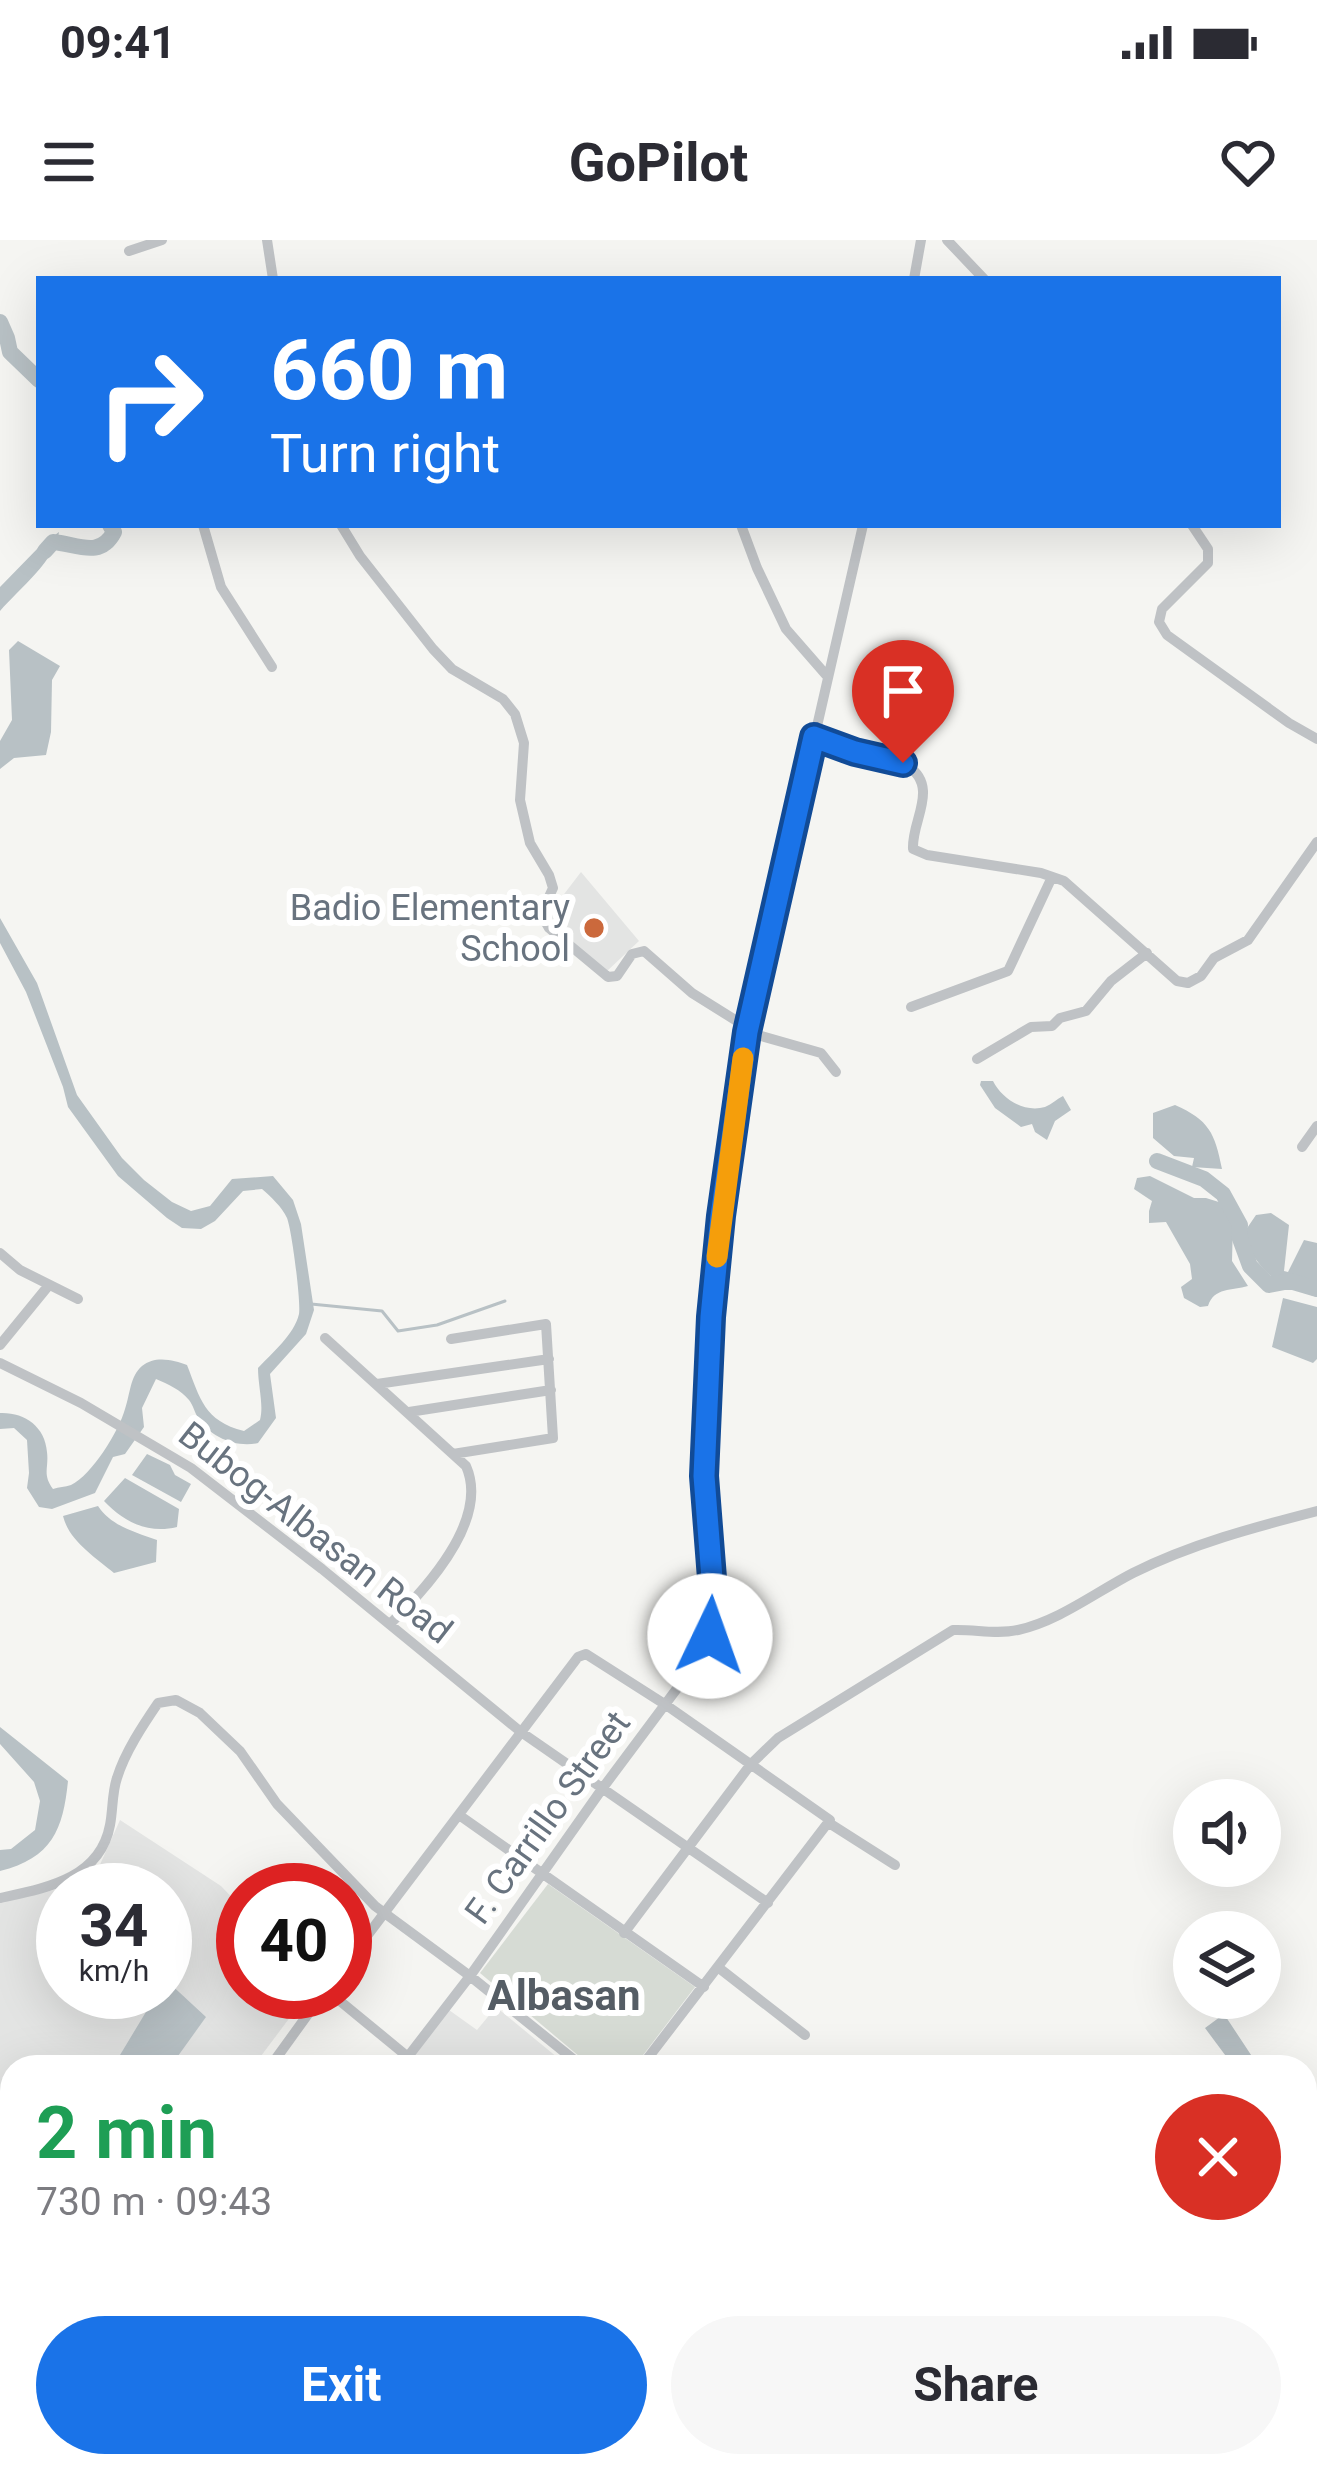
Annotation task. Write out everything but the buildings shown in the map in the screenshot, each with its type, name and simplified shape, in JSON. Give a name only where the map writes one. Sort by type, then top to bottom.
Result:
[{"type":"street","points":[[129,251],[162,240]]},
{"type":"street","points":[[267,240],[273,276]]},
{"type":"street","points":[[915,276],[921,240]]},
{"type":"street","points":[[947,240],[982,276]]},
{"type":"street","points":[[204,528],[221,587],[272,668]]},
{"type":"street","points":[[342,528],[433,649],[452,669],[503,699],[515,714],[524,743],[520,800],[530,843],[553,888],[541,914],[548,928],[608,976],[617,976],[632,954],[644,951],[692,993],[748,1030],[821,1052],[836,1072]]},
{"type":"street","points":[[742,528],[786,629],[827,676]]},
{"type":"street","name":"F. Carrillo Street","points":[[409,2055],[702,1655],[712,1620],[704,1476],[721,1216],[748,1030],[862,528]]},
{"type":"street","points":[[1194,528],[1208,549],[1208,563],[1162,609],[1159,622],[1167,635],[1317,739]]},
{"type":"street","points":[[814,737],[903,763],[918,774],[923,792],[913,849],[1064,881],[1178,981],[1189,983],[1201,976],[1214,958],[1248,940],[1317,842]]},
{"type":"street","points":[[911,1006],[1008,971],[1052,877]]},
{"type":"street","points":[[977,1059],[1031,1027],[1052,1027],[1060,1018],[1086,1011],[1111,982],[1147,953]]},
{"type":"street","points":[[1302,1147],[1317,1126]]},
{"type":"street","points":[[0,1253],[20,1270],[78,1299]]},
{"type":"street","points":[[0,1345],[49,1286]]},
{"type":"street","points":[[451,1339],[546,1324],[553,1438],[453,1454]]},
{"type":"street","points":[[326,1338],[470,1474],[469,1512],[435,1576],[389,1624]]},
{"type":"street","points":[[377,1384],[549,1359]]},
{"type":"street","name":"Bubog-Albasan Road","points":[[0,1363],[81,1402],[191,1468],[521,1732],[769,1903]]},
{"type":"street","points":[[409,1412],[551,1390]]},
{"type":"street","points":[[624,1933],[751,1764],[790,1728],[953,1630],[1003,1633],[1023,1629],[1137,1571],[1216,1539],[1317,1511]]},
{"type":"street","points":[[372,1930],[583,1653],[666,1705],[895,1865]]},
{"type":"street","points":[[0,1898],[61,1883],[82,1872],[104,1845],[116,1780],[128,1755],[158,1703],[176,1700],[214,1725],[240,1751],[277,1804],[385,1913],[568,2055]]},
{"type":"street","points":[[459,1815],[704,1987]]},
{"type":"street","points":[[650,2055],[829,1823]]},
{"type":"street","points":[[719,1968],[805,2035]]},
{"type":"street","points":[[279,2055],[306,2019]]},
{"type":"street","points":[[356,2019],[396,2055]]},
{"type":"shaded area","points":[[59,532],[44,564],[0,611],[0,587]]},
{"type":"shaded area","points":[[18,641],[60,666],[52,680],[51,732],[46,755],[14,758],[0,769],[0,741],[12,720],[9,650]]},
{"type":"shaded area","name":"Badio Elementary School","points":[[581,872],[639,941],[606,972],[548,915]]},
{"type":"shaded area","points":[[0,918],[37,983],[77,1095],[122,1158],[172,1202],[191,1211],[210,1206],[232,1179],[273,1176],[293,1200],[301,1224],[314,1310],[306,1334],[270,1374],[276,1418],[258,1443],[241,1444],[216,1436],[203,1425],[186,1396],[156,1379],[142,1408],[144,1427],[125,1454],[113,1457],[95,1493],[52,1509],[39,1507],[27,1488],[27,1440],[14,1428],[0,1429],[0,1413],[25,1418],[38,1428],[53,1489],[79,1480],[96,1462],[122,1418],[135,1375],[153,1360],[187,1365],[212,1414],[244,1431],[260,1420],[258,1368],[292,1329],[299,1314],[299,1296],[287,1218],[262,1189],[243,1191],[201,1229],[182,1228],[118,1176],[68,1107],[26,992],[0,943]]},
{"type":"shaded area","points":[[981,1081],[993,1081],[1008,1099],[1022,1106],[1045,1107],[1063,1096],[1071,1110],[1055,1121],[1047,1140],[1032,1124],[1021,1127],[995,1108]]},
{"type":"shaded area","points":[[1175,1105],[1209,1129],[1222,1169],[1192,1167],[1194,1158],[1174,1156],[1153,1138],[1153,1113]]},
{"type":"shaded area","points":[[1150,1176],[1194,1198],[1222,1203],[1233,1222],[1232,1261],[1248,1286],[1219,1293],[1208,1306],[1184,1298],[1181,1287],[1192,1279],[1190,1264],[1166,1222],[1149,1223],[1152,1201],[1134,1189],[1137,1178]]},
{"type":"shaded area","points":[[1271,1213],[1289,1225],[1284,1271],[1288,1272],[1304,1240],[1317,1243],[1317,1297],[1272,1276],[1241,1237],[1256,1215]]},
{"type":"shaded area","points":[[1283,1298],[1317,1307],[1317,1359],[1313,1363],[1272,1347]]},
{"type":"shaded area","points":[[147,1454],[170,1465],[175,1475],[191,1484],[181,1502],[132,1475]]},
{"type":"shaded area","points":[[125,1478],[179,1509],[177,1527],[146,1527],[104,1501]]},
{"type":"shaded area","points":[[98,1506],[117,1523],[157,1540],[156,1562],[114,1573],[84,1548],[63,1516]]},
{"type":"shaded area","points":[[0,1727],[68,1781],[63,1814],[52,1840],[32,1858],[0,1871],[0,1850],[11,1849],[35,1830],[40,1801],[34,1782],[0,1744]]},
{"type":"shaded area","points":[[120,1820],[186,1863],[101,1863]]},
{"type":"shaded area","points":[[192,1867],[216,1883],[216,2019],[289,2019],[262,2055],[0,2055],[0,1901],[36,1894],[36,2019],[192,2019]]},
{"type":"shaded area","points":[[548,1884],[695,1987],[643,2055],[578,2055],[480,1973]]},
{"type":"shaded area","points":[[192,2004],[206,2017],[179,2055],[120,2055],[142,2019],[192,2019]]},
{"type":"shaded area","points":[[496,2007],[554,2055],[415,2055],[449,2010],[477,2030]]},
{"type":"shaded area","points":[[1217,2019],[1227,2019],[1251,2055],[1225,2055],[1205,2028]]},
{"type":"waterway","points":[[0,322],[10,352],[36,377]]},
{"type":"waterway","points":[[45,551],[53,542],[95,548],[108,540],[112,528]]},
{"type":"waterway","points":[[1157,1161],[1204,1179],[1223,1194],[1240,1225],[1250,1266],[1269,1285],[1290,1281],[1317,1289]]},
{"type":"waterway","points":[[311,1304],[382,1311],[398,1331],[437,1325],[505,1301]]},
{"type":"slow traffic","points":[[717,1257],[743,1058]]},
{"type":"place","name":"Badio Elementary School","points":[[594,928]]},
{"type":"district","name":"Albasan","points":[[564,1995]]},
{"type":"route","points":[[710,1636],[714,1607],[704,1476],[711,1317],[748,1028],[814,737],[903,763]]}]
